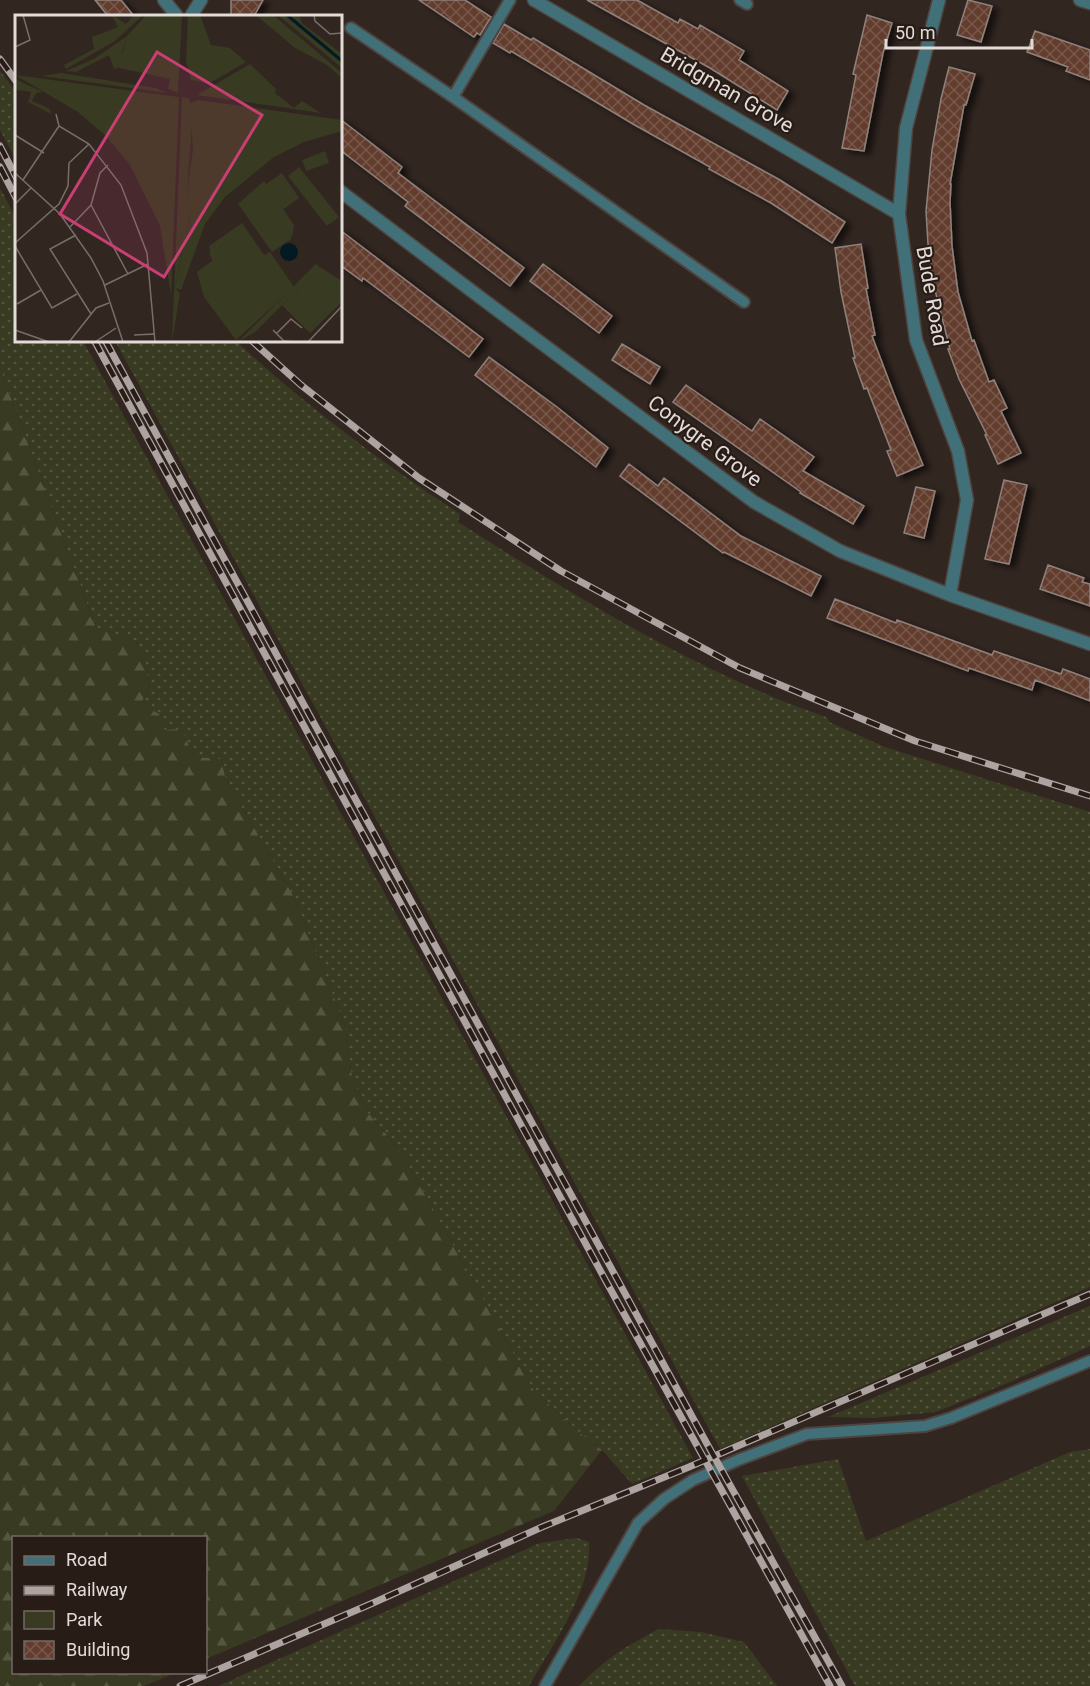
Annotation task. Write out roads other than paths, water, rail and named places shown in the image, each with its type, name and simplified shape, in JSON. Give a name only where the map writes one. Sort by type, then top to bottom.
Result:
[{"type":"street","points":[[164,0],[176,15]]},
{"type":"street","points":[[192,15],[201,0]]},
{"type":"street","name":"Bridgman Grove","points":[[534,0],[899,214]]},
{"type":"street","name":"Bude Road","points":[[939,0],[906,128],[899,214],[916,340],[958,451],[967,500],[950,595]]},
{"type":"street","points":[[1080,0],[1090,3]]},
{"type":"street","name":"Conygre Grove","points":[[342,193],[754,502],[840,551],[950,595],[1090,644]]},
{"type":"lane","points":[[453,98],[510,0]]},
{"type":"lane","points":[[351,28],[744,302]]},
{"type":"lane","points":[[545,1686],[638,1523],[664,1498],[693,1480],[807,1434],[925,1426],[951,1418],[1090,1361]]},
{"type":"railway","points":[[0,59],[15,80]]},
{"type":"railway","points":[[0,146],[15,175]]},
{"type":"railway","points":[[0,167],[15,196]]},
{"type":"railway","points":[[95,342],[607,1283],[830,1686]]},
{"type":"railway","points":[[106,342],[706,1442],[842,1686]]},
{"type":"railway","points":[[253,342],[301,385],[419,478],[561,571],[740,668],[915,741],[1090,796]]},
{"type":"railway","points":[[180,1686],[542,1527],[689,1467],[1090,1294]]}]
